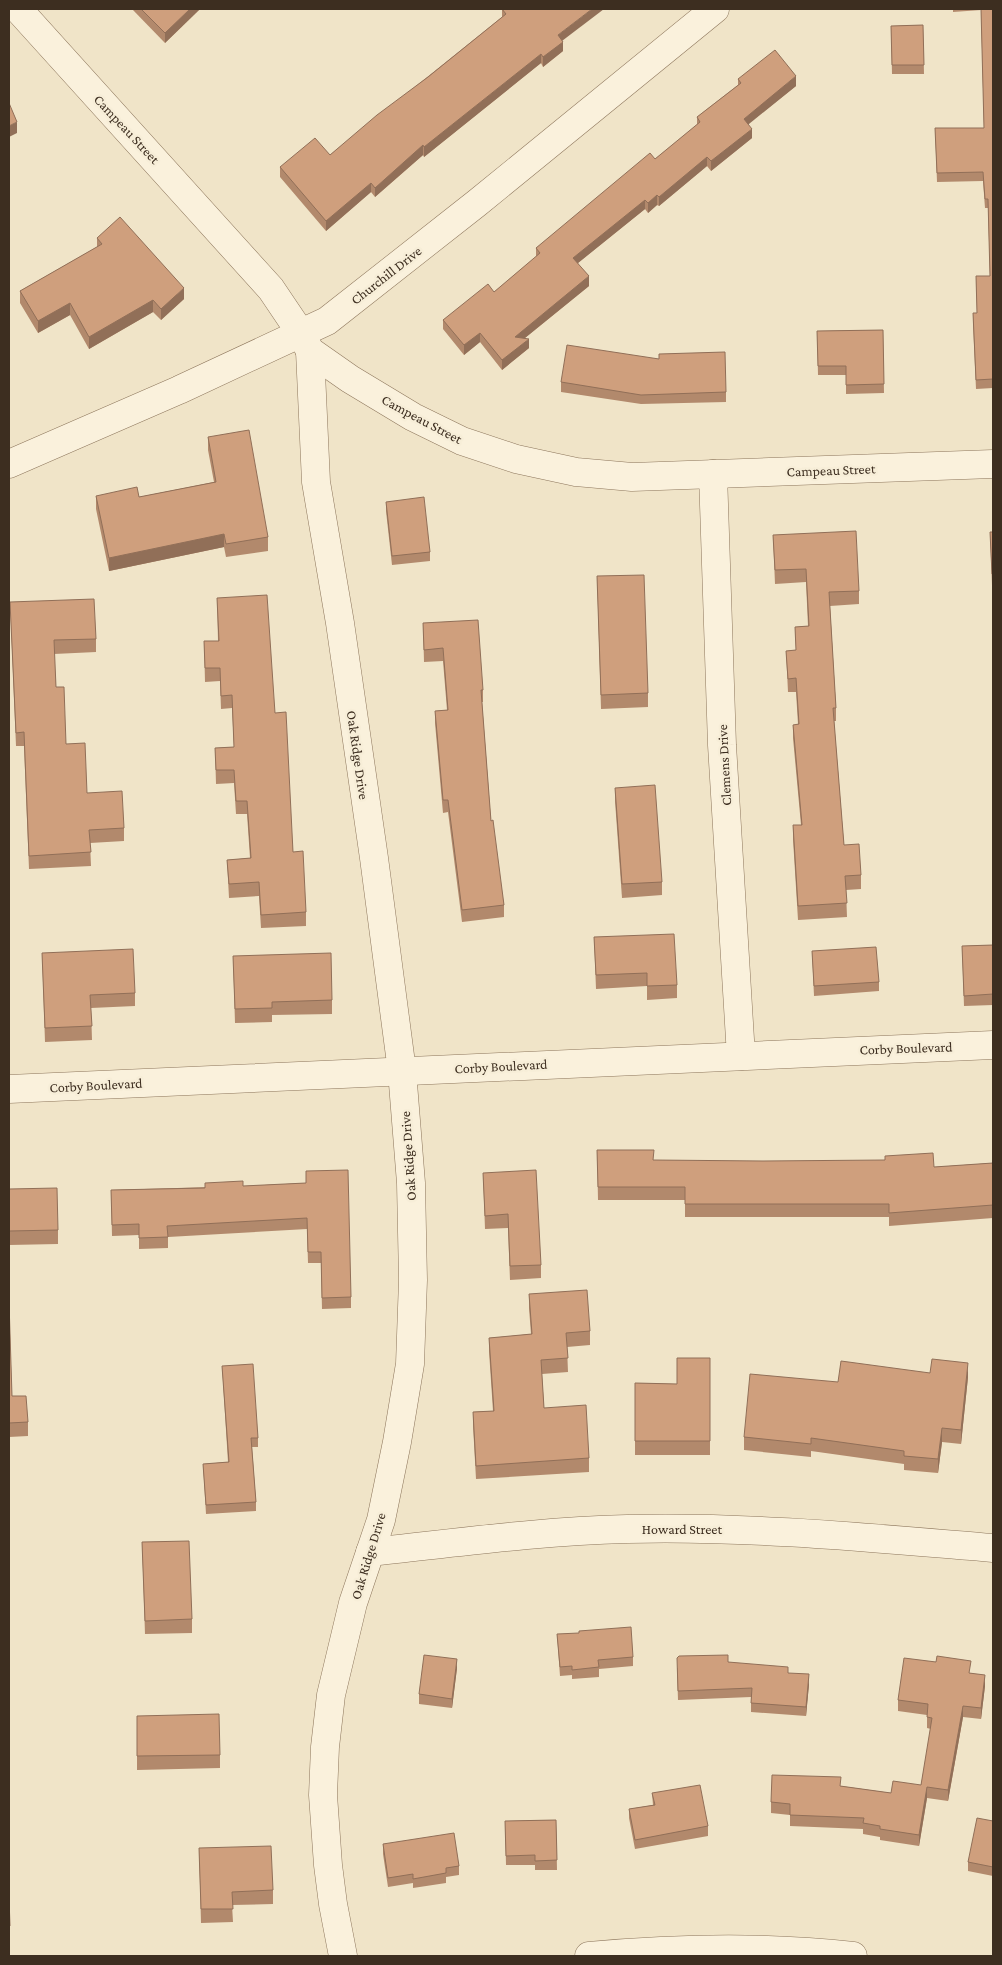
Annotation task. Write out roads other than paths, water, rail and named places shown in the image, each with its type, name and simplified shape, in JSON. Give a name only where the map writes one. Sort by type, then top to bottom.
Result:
[{"type":"street","name":"Campeau Street","points":[[18,9],[271,289],[306,343],[350,380],[413,417],[462,441],[516,459],[576,472],[632,477],[993,464]]},
{"type":"street","name":"Churchill Drive","points":[[9,464],[306,343],[327,322],[425,245],[715,9]]},
{"type":"street","name":"Oak Ridge Drive","points":[[306,343],[316,482],[340,623],[402,1071],[411,1193],[413,1280],[410,1364],[395,1452],[380,1520],[353,1603],[331,1695],[325,1747],[323,1795],[328,1865],[343,1956]]},
{"type":"street","name":"Clemens Drive","points":[[713,474],[722,745],[741,1056]]},
{"type":"street","name":"Corby Boulevard","points":[[9,1089],[993,1045]]},
{"type":"street","name":"Howard Street","points":[[370,1552],[534,1535],[626,1529],[712,1529],[817,1533],[993,1548]]},
{"type":"street","points":[[590,1956],[652,1950],[770,1950],[854,1956]]}]
